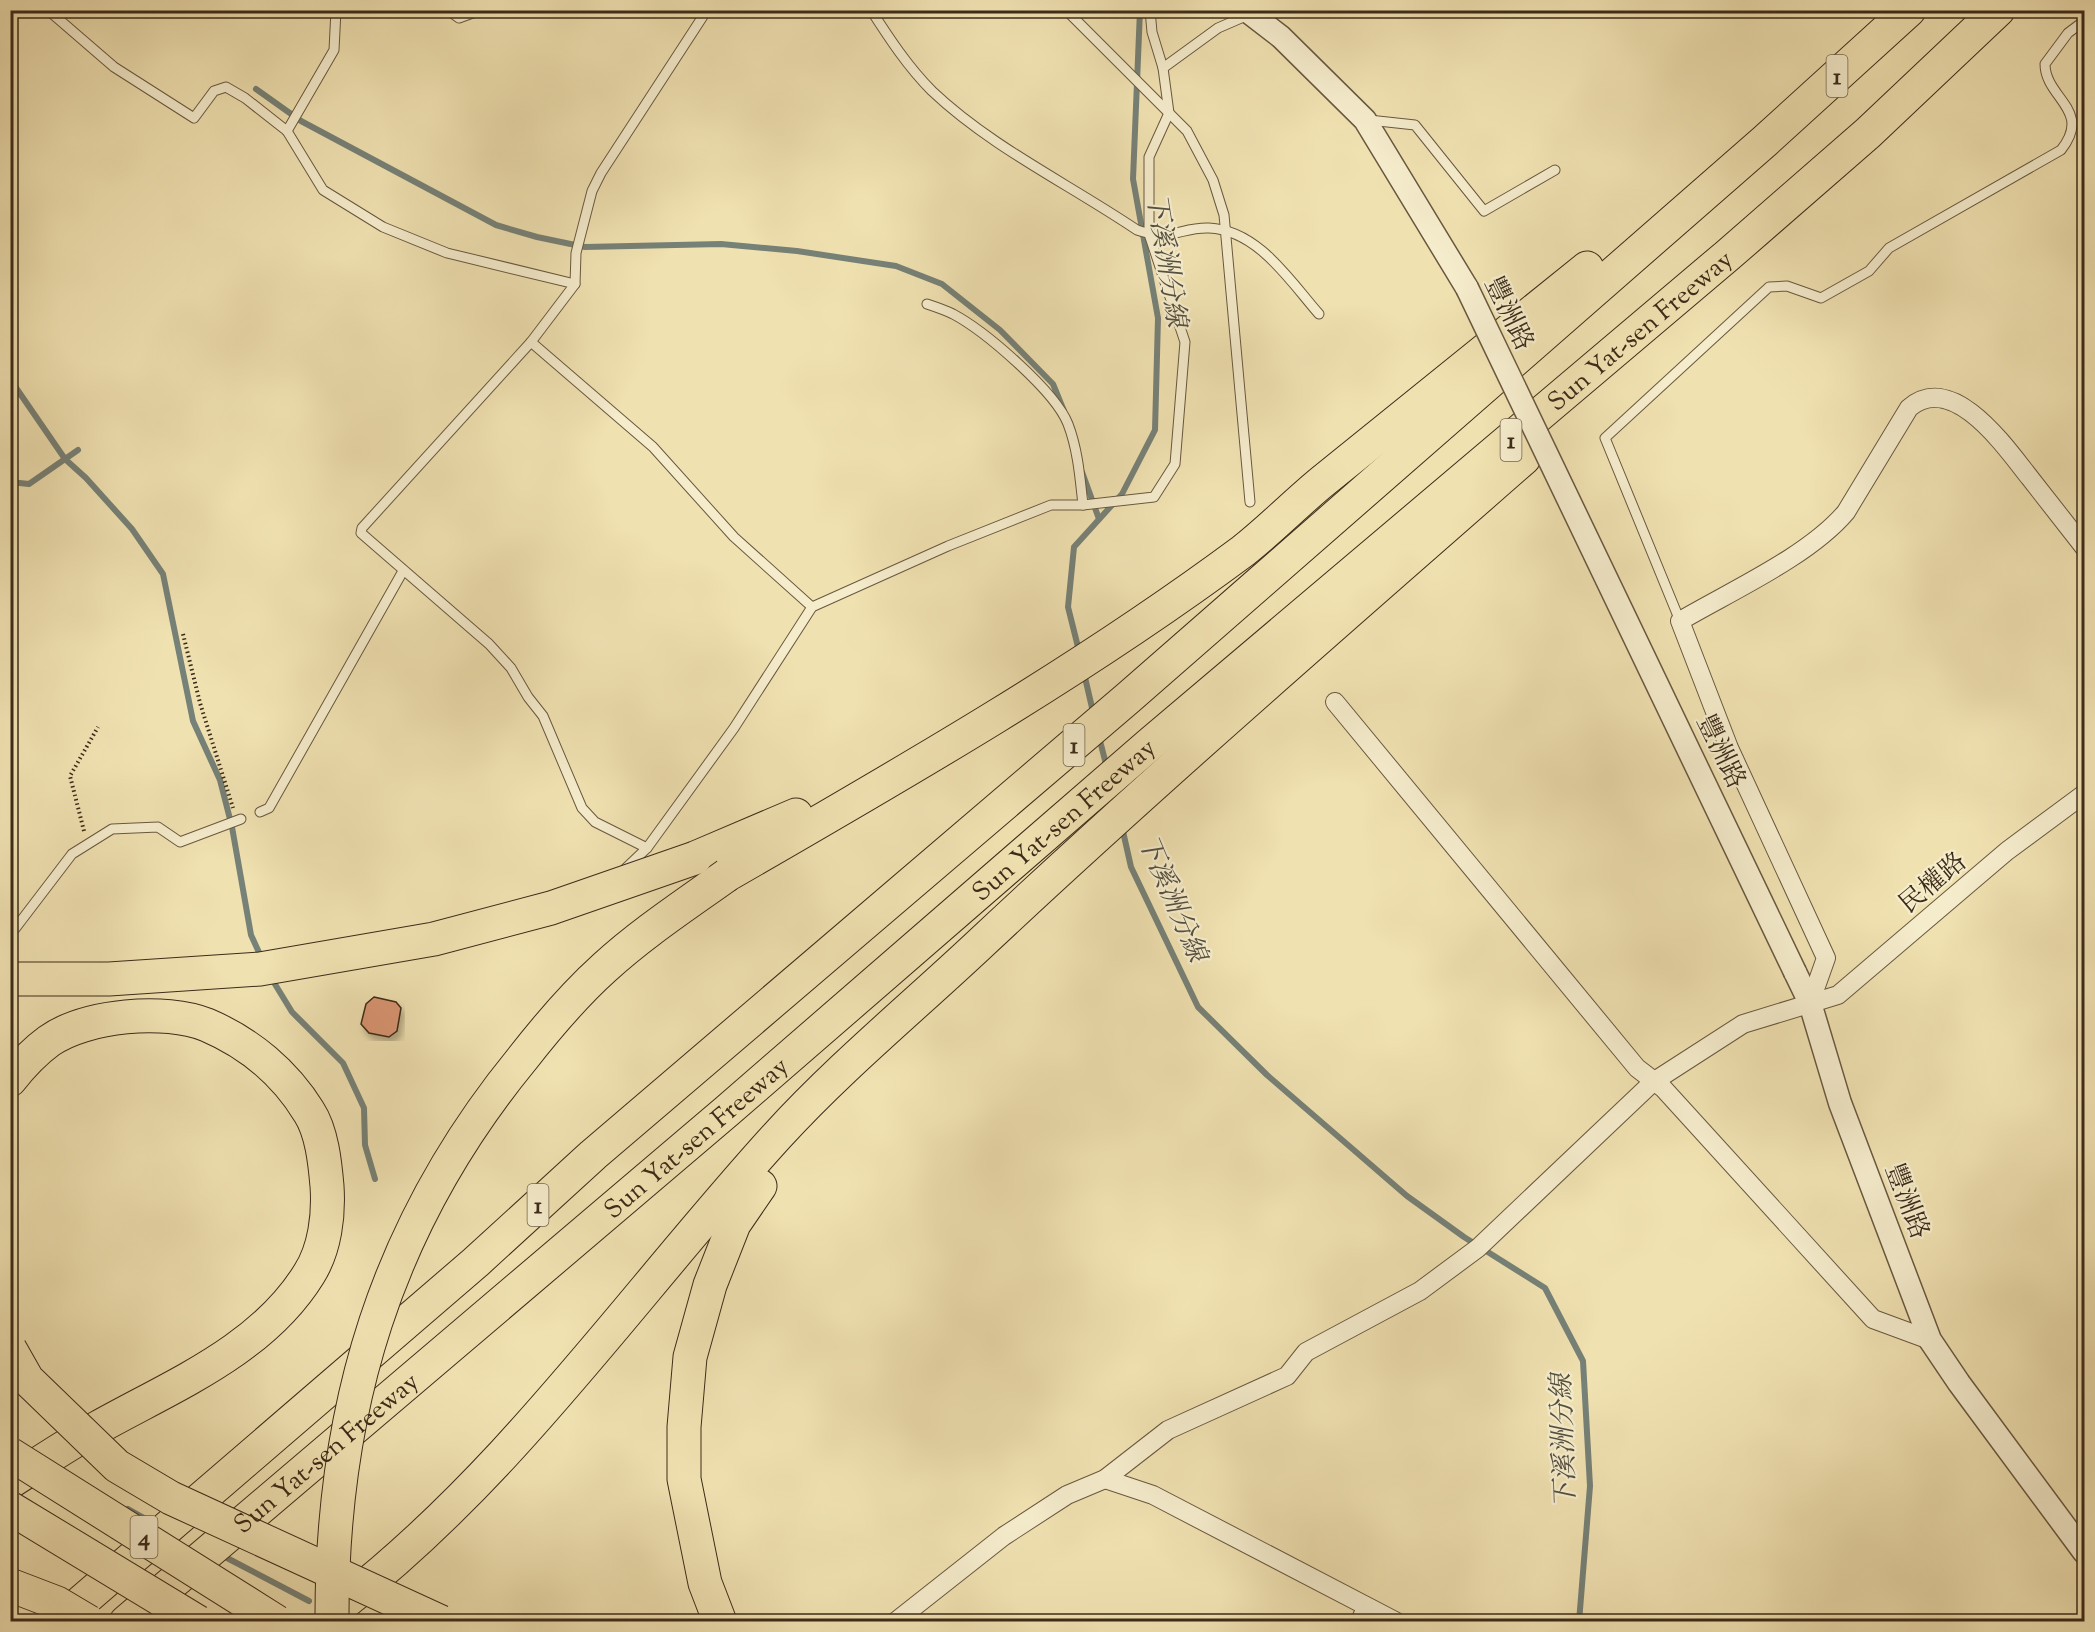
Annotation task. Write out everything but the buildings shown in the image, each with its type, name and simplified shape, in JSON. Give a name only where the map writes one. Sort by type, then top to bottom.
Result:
[{"type":"highway","name":"Sun Yat-sen Freeway","points":[[58,1622],[476,1262],[592,1155],[1128,698],[1765,141],[1909,10]]},
{"type":"highway","name":"Sun Yat-sen Freeway","points":[[126,1622],[727,1112],[1068,818],[1150,744],[1438,502],[1868,133],[1998,10]]},
{"type":"highway","points":[[320,1622],[400,1559],[520,1438],[778,1135],[850,1064],[1100,831],[1847,174],[1868,133]]},
{"type":"highway","points":[[332,1622],[335,1511],[355,1390],[400,1252],[428,1197],[496,1090],[547,1028],[604,968],[663,920],[825,810],[1007,709],[1114,641],[1244,549],[1318,485],[1599,259],[1765,141]]},
{"type":"highway","points":[[10,979],[109,980],[260,969],[434,939],[551,908],[825,810]]},
{"type":"highway","points":[[10,1080],[21,1066],[50,1040],[90,1024],[124,1017],[168,1017],[205,1024],[246,1045],[283,1076],[311,1113],[325,1159],[328,1200],[324,1237],[310,1273],[276,1315],[248,1341],[170,1389],[98,1427],[10,1482]]},
{"type":"highway","points":[[720,1622],[705,1583],[684,1479],[684,1427],[690,1357],[710,1285],[734,1224],[850,1064]]},
{"type":"highway","points":[[10,1350],[27,1379],[117,1466],[171,1498],[441,1622]]},
{"type":"highway","name":"4","points":[[10,1454],[277,1622]]},
{"type":"highway","name":"4","points":[[10,1508],[198,1622]]},
{"type":"highway","points":[[10,1586],[57,1602],[89,1622]]},
{"type":"street","name":"豐洲路","points":[[1252,12],[1365,120],[1467,288],[1810,1002],[1840,1103],[1930,1340],[1959,1383],[2085,1552]]},
{"type":"street","points":[[1810,1002],[1826,958],[1729,748],[1680,621],[1822,537],[1846,512],[1909,408],[1915,402],[1933,397],[1942,398],[1967,410],[1991,430],[2085,547]]},
{"type":"street","points":[[1335,702],[1637,1068],[1663,1088],[1873,1319],[1930,1340]]},
{"type":"street","name":"民權路","points":[[895,1622],[1004,1536],[1067,1494],[1105,1479],[1168,1430],[1287,1376],[1306,1352],[1420,1291],[1478,1248],[1566,1162],[1653,1082],[1743,1024],[1838,995],[2007,851],[2085,794]]},
{"type":"street","points":[[1105,1479],[1153,1495],[1397,1622]]},
{"type":"lane","points":[[48,10],[114,67],[194,118],[214,91],[225,87],[245,98],[287,131],[323,190],[383,227],[447,253],[575,284]]},
{"type":"lane","points":[[287,131],[334,50],[336,10]]},
{"type":"lane","points":[[448,10],[459,18],[481,10]]},
{"type":"lane","points":[[647,848],[595,822],[589,816],[582,808],[543,716],[511,668],[489,644],[363,536],[362,528],[531,342],[575,284],[576,253],[592,191],[601,173],[707,10]]},
{"type":"lane","points":[[871,10],[916,74],[961,117],[1137,230],[1149,234],[1172,235],[1209,228],[1226,232],[1263,251],[1319,314]]},
{"type":"lane","points":[[1066,10],[1187,131],[1213,180],[1224,215],[1226,232],[1250,502]]},
{"type":"lane","points":[[10,986],[150,985],[359,960],[506,923],[603,892],[647,848],[734,728],[812,607],[948,546],[1051,505],[1126,502],[1154,497],[1176,464],[1185,342],[1149,234],[1149,157],[1169,112],[1163,68],[1152,32],[1150,10]]},
{"type":"lane","points":[[1163,68],[1218,28],[1252,12]]},
{"type":"lane","points":[[1680,621],[1605,438],[1769,287],[1787,286],[1821,298],[1869,271],[1889,248],[2061,150],[2070,136],[2072,121],[2067,106],[2047,77],[2045,64],[2068,33],[2085,21]]},
{"type":"lane","points":[[1365,120],[1415,125],[1484,211],[1555,170]]},
{"type":"lane","points":[[927,304],[952,313],[972,326],[1023,369],[1055,402],[1068,423],[1076,451],[1083,505]]},
{"type":"lane","points":[[531,342],[653,447],[734,537],[812,607]]},
{"type":"lane","points":[[260,812],[269,808],[404,571]]},
{"type":"lane","points":[[10,928],[14,930],[72,854],[112,829],[158,827],[180,842],[239,820]]},
{"type":"lane","points":[[1355,1622],[1363,1603]]},
{"type":"path","points":[[183,634],[208,734],[239,820]]},
{"type":"path","points":[[87,843],[70,776],[99,727]]},
{"type":"waterway","name":"下溪洲分線","points":[[1079,651],[1068,607],[1074,547],[1122,494],[1155,430],[1158,318],[1133,179],[1140,10]]},
{"type":"waterway","points":[[256,89],[301,121],[496,225],[537,237],[585,247],[721,244],[797,251],[896,266],[942,284],[1000,330],[1053,384],[1064,411]]},
{"type":"waterway","points":[[10,379],[65,459],[86,478],[132,529],[163,574],[193,721],[220,780],[232,827],[251,935],[262,959]]},
{"type":"waterway","points":[[10,482],[29,484],[78,450]]},
{"type":"waterway","points":[[1082,472],[1099,519]]},
{"type":"waterway","name":"下溪洲分線","points":[[1084,673],[1093,712]]},
{"type":"waterway","name":"下溪洲分線","points":[[1099,737],[1107,768]]},
{"type":"waterway","name":"下溪洲分線","points":[[1122,827],[1131,867],[1198,1007],[1267,1075],[1407,1196],[1464,1237],[1545,1288],[1583,1361],[1590,1486],[1579,1622]]},
{"type":"waterway","points":[[270,976],[292,1012],[343,1063],[364,1108],[365,1145],[375,1179]]},
{"type":"waterway","points":[[128,1509],[144,1518]]},
{"type":"waterway","points":[[227,1558],[309,1601]]}]
